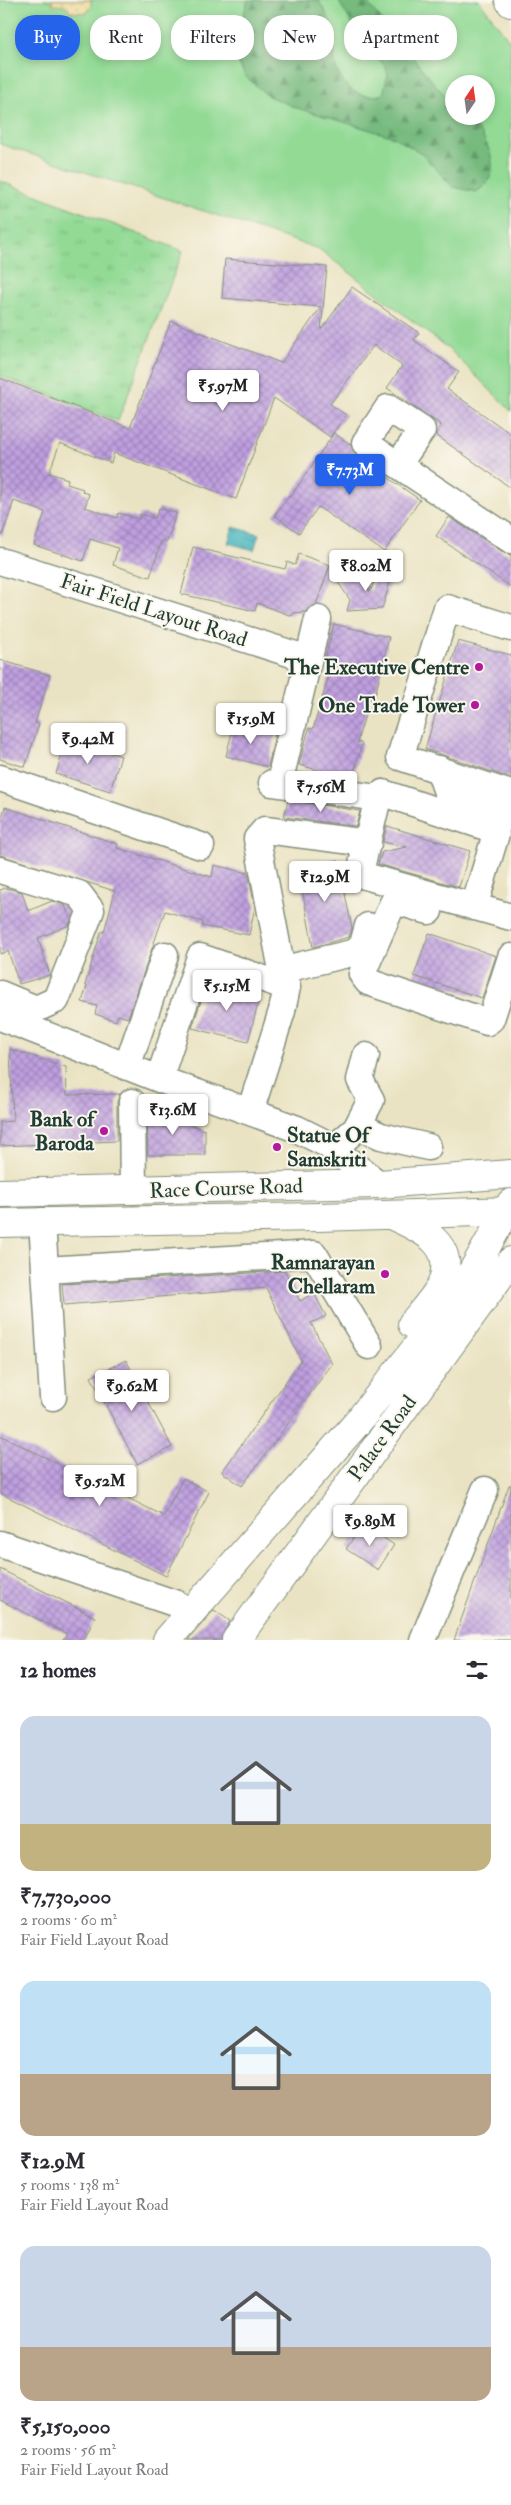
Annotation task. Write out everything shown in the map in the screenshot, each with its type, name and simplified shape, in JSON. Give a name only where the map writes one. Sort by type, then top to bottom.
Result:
[{"type":"main road","name":"Race Course Road","points":[[0,1193],[379,1184],[511,1174]]},
{"type":"main road","name":"Race Course Road","points":[[0,1223],[390,1215],[509,1208]]},
{"type":"main road","name":"Palace Road","points":[[167,1640],[341,1438],[357,1423],[463,1288],[509,1208]]},
{"type":"main road","name":"Palace Road","points":[[341,1438],[346,1413],[441,1285],[447,1262],[442,1251],[423,1229],[390,1215]]},
{"type":"main road","name":"Palace Road","points":[[236,1640],[511,1261]]},
{"type":"main road","points":[[248,1547],[282,1576]]},
{"type":"street","points":[[398,465],[511,540]]},
{"type":"street","name":"Fair Field Layout Road","points":[[0,560],[308,659]]},
{"type":"street","points":[[511,628],[447,608],[400,757],[511,794]]},
{"type":"street","points":[[318,619],[277,775],[378,798]]},
{"type":"street","points":[[439,769],[449,798],[511,818]]},
{"type":"street","points":[[0,778],[201,846]]},
{"type":"street","points":[[474,907],[496,834],[495,830],[388,793],[383,793],[378,798],[361,868],[362,873],[380,880],[511,918]]},
{"type":"street","points":[[368,843],[265,830],[259,834],[257,839],[281,965],[290,969],[361,949],[380,880]]},
{"type":"street","points":[[0,870],[79,894],[91,910],[56,1000],[36,1008],[0,994]]},
{"type":"street","points":[[511,935],[399,902],[393,903],[362,974],[368,982],[487,1022],[491,1019],[511,957]]},
{"type":"street","points":[[127,1067],[165,956]]},
{"type":"street","points":[[159,1079],[200,958],[287,987],[282,1011],[250,1112]]},
{"type":"street","points":[[0,1017],[127,1067],[297,1129],[333,1148],[379,1184]]},
{"type":"street","points":[[333,1148],[358,1126],[371,1100],[360,1080],[366,1056]]},
{"type":"street","points":[[132,1102],[133,1191]]},
{"type":"street","points":[[358,1126],[381,1136],[428,1147]]},
{"type":"street","points":[[42,1221],[53,1397]]},
{"type":"street","points":[[45,1270],[314,1254],[369,1346]]},
{"type":"street","points":[[423,1640],[485,1490]]},
{"type":"street","points":[[0,1544],[177,1604],[190,1612]]},
{"type":"green space","points":[[0,0],[479,0],[511,43],[511,411],[450,350],[319,249],[0,144]]},
{"type":"green space","points":[[248,0],[318,0],[327,15],[264,15],[264,60],[334,60],[334,54],[335,63],[343,81],[354,91],[367,96],[383,94],[388,74],[380,60],[415,60],[445,95],[445,125],[474,125],[480,133],[490,154],[492,165],[491,175],[486,184],[476,192],[453,187],[421,153],[394,137],[297,108],[268,96],[245,76],[237,60],[254,60],[254,15],[244,15]]},
{"type":"green space","points":[[338,0],[365,0],[377,15],[347,15]]},
{"type":"green space","points":[[0,181],[183,251],[118,421],[0,376]]},
{"type":"sand","points":[[51,0],[91,0],[91,6],[87,13],[70,12],[66,6],[53,5]]},
{"type":"water","points":[[233,527],[259,534],[254,550],[228,543]]},
{"type":"building","points":[[225,259],[327,267],[321,330],[352,287],[419,333],[414,340],[459,372],[447,389],[511,434],[511,488],[436,435],[441,425],[387,388],[402,366],[374,345],[330,404],[346,415],[330,437],[274,398],[236,499],[114,453],[111,463],[60,443],[49,473],[68,479],[67,484],[83,489],[82,492],[89,494],[85,507],[117,518],[118,513],[139,519],[140,514],[155,518],[159,508],[176,513],[167,542],[162,540],[150,577],[113,565],[118,548],[90,539],[83,561],[34,545],[45,512],[14,501],[2,536],[0,535],[0,378],[130,428],[171,321],[281,363],[321,307],[222,298]]},
{"type":"building","points":[[334,433],[350,444],[357,456],[420,500],[384,552],[318,507],[299,533],[274,515],[289,495],[291,496]]},
{"type":"building","points":[[449,517],[503,552],[511,555],[511,587],[436,536]]},
{"type":"building","points":[[193,547],[285,569],[287,562],[295,565],[299,554],[330,565],[316,605],[305,612],[293,613],[292,616],[257,603],[255,611],[181,594]]},
{"type":"building","points":[[359,571],[370,592],[378,573],[393,572],[382,609],[347,611],[350,600],[338,582]]},
{"type":"building","points":[[334,624],[389,637],[375,696],[371,695],[357,742],[362,743],[352,779],[299,765],[309,728],[313,729],[332,665],[324,663]]},
{"type":"building","name":"One Trade Tower","points":[[458,641],[511,655],[511,778],[425,749]]},
{"type":"building","points":[[0,660],[50,675],[35,723],[39,724],[25,767],[0,759]]},
{"type":"building","points":[[234,724],[275,734],[268,767],[226,756]]},
{"type":"building","points":[[67,739],[121,756],[110,791],[56,774]]},
{"type":"building","points":[[288,800],[360,811],[356,826],[284,817]]},
{"type":"building","points":[[5,807],[118,844],[117,848],[212,877],[214,865],[248,873],[255,907],[249,935],[202,926],[203,922],[165,911],[128,1018],[118,1015],[116,1021],[95,1014],[97,1006],[82,1002],[87,986],[85,985],[101,932],[104,932],[115,891],[0,855],[0,822]]},
{"type":"building","points":[[387,826],[470,851],[459,887],[378,864],[382,852],[407,847],[383,842]]},
{"type":"building","points":[[338,860],[352,928],[349,937],[313,947],[298,868]]},
{"type":"building","points":[[6,888],[22,892],[28,911],[52,901],[65,905],[71,920],[69,925],[38,938],[50,975],[19,984],[8,951],[0,954],[0,890]]},
{"type":"building","points":[[429,933],[496,956],[482,998],[414,976]]},
{"type":"building","points":[[207,983],[260,996],[248,1042],[192,1028]]},
{"type":"building","points":[[10,1049],[66,1067],[67,1095],[120,1094],[117,1102],[117,1141],[0,1146],[0,1122],[13,1121]]},
{"type":"building","points":[[147,1108],[205,1130],[205,1155],[148,1155]]},
{"type":"building","points":[[285,1271],[300,1301],[314,1293],[326,1316],[311,1323],[332,1364],[242,1486],[222,1472],[301,1360],[266,1288],[64,1305],[62,1284]]},
{"type":"building","points":[[126,1360],[172,1447],[137,1464],[91,1377]]},
{"type":"building","points":[[0,1435],[164,1516],[183,1478],[209,1492],[166,1576],[0,1493]]},
{"type":"building","points":[[509,1485],[511,1485],[511,1640],[454,1640]]},
{"type":"building","points":[[363,1524],[394,1545],[378,1570],[346,1549]]},
{"type":"building","points":[[0,1569],[95,1617],[84,1640],[63,1640],[67,1634],[0,1600]]},
{"type":"building","points":[[214,1610],[230,1621],[220,1640],[188,1640]]},
{"type":"place","name":"The Executive Centre","points":[[479,667]]},
{"type":"place","name":"One Trade Tower","points":[[475,705]]},
{"type":"place","name":"Bank of Baroda","points":[[104,1131]]},
{"type":"place","name":"Statue Of Samskriti","points":[[277,1147]]},
{"type":"place","name":"Ramnarayan Chellaram","points":[[385,1274]]}]
